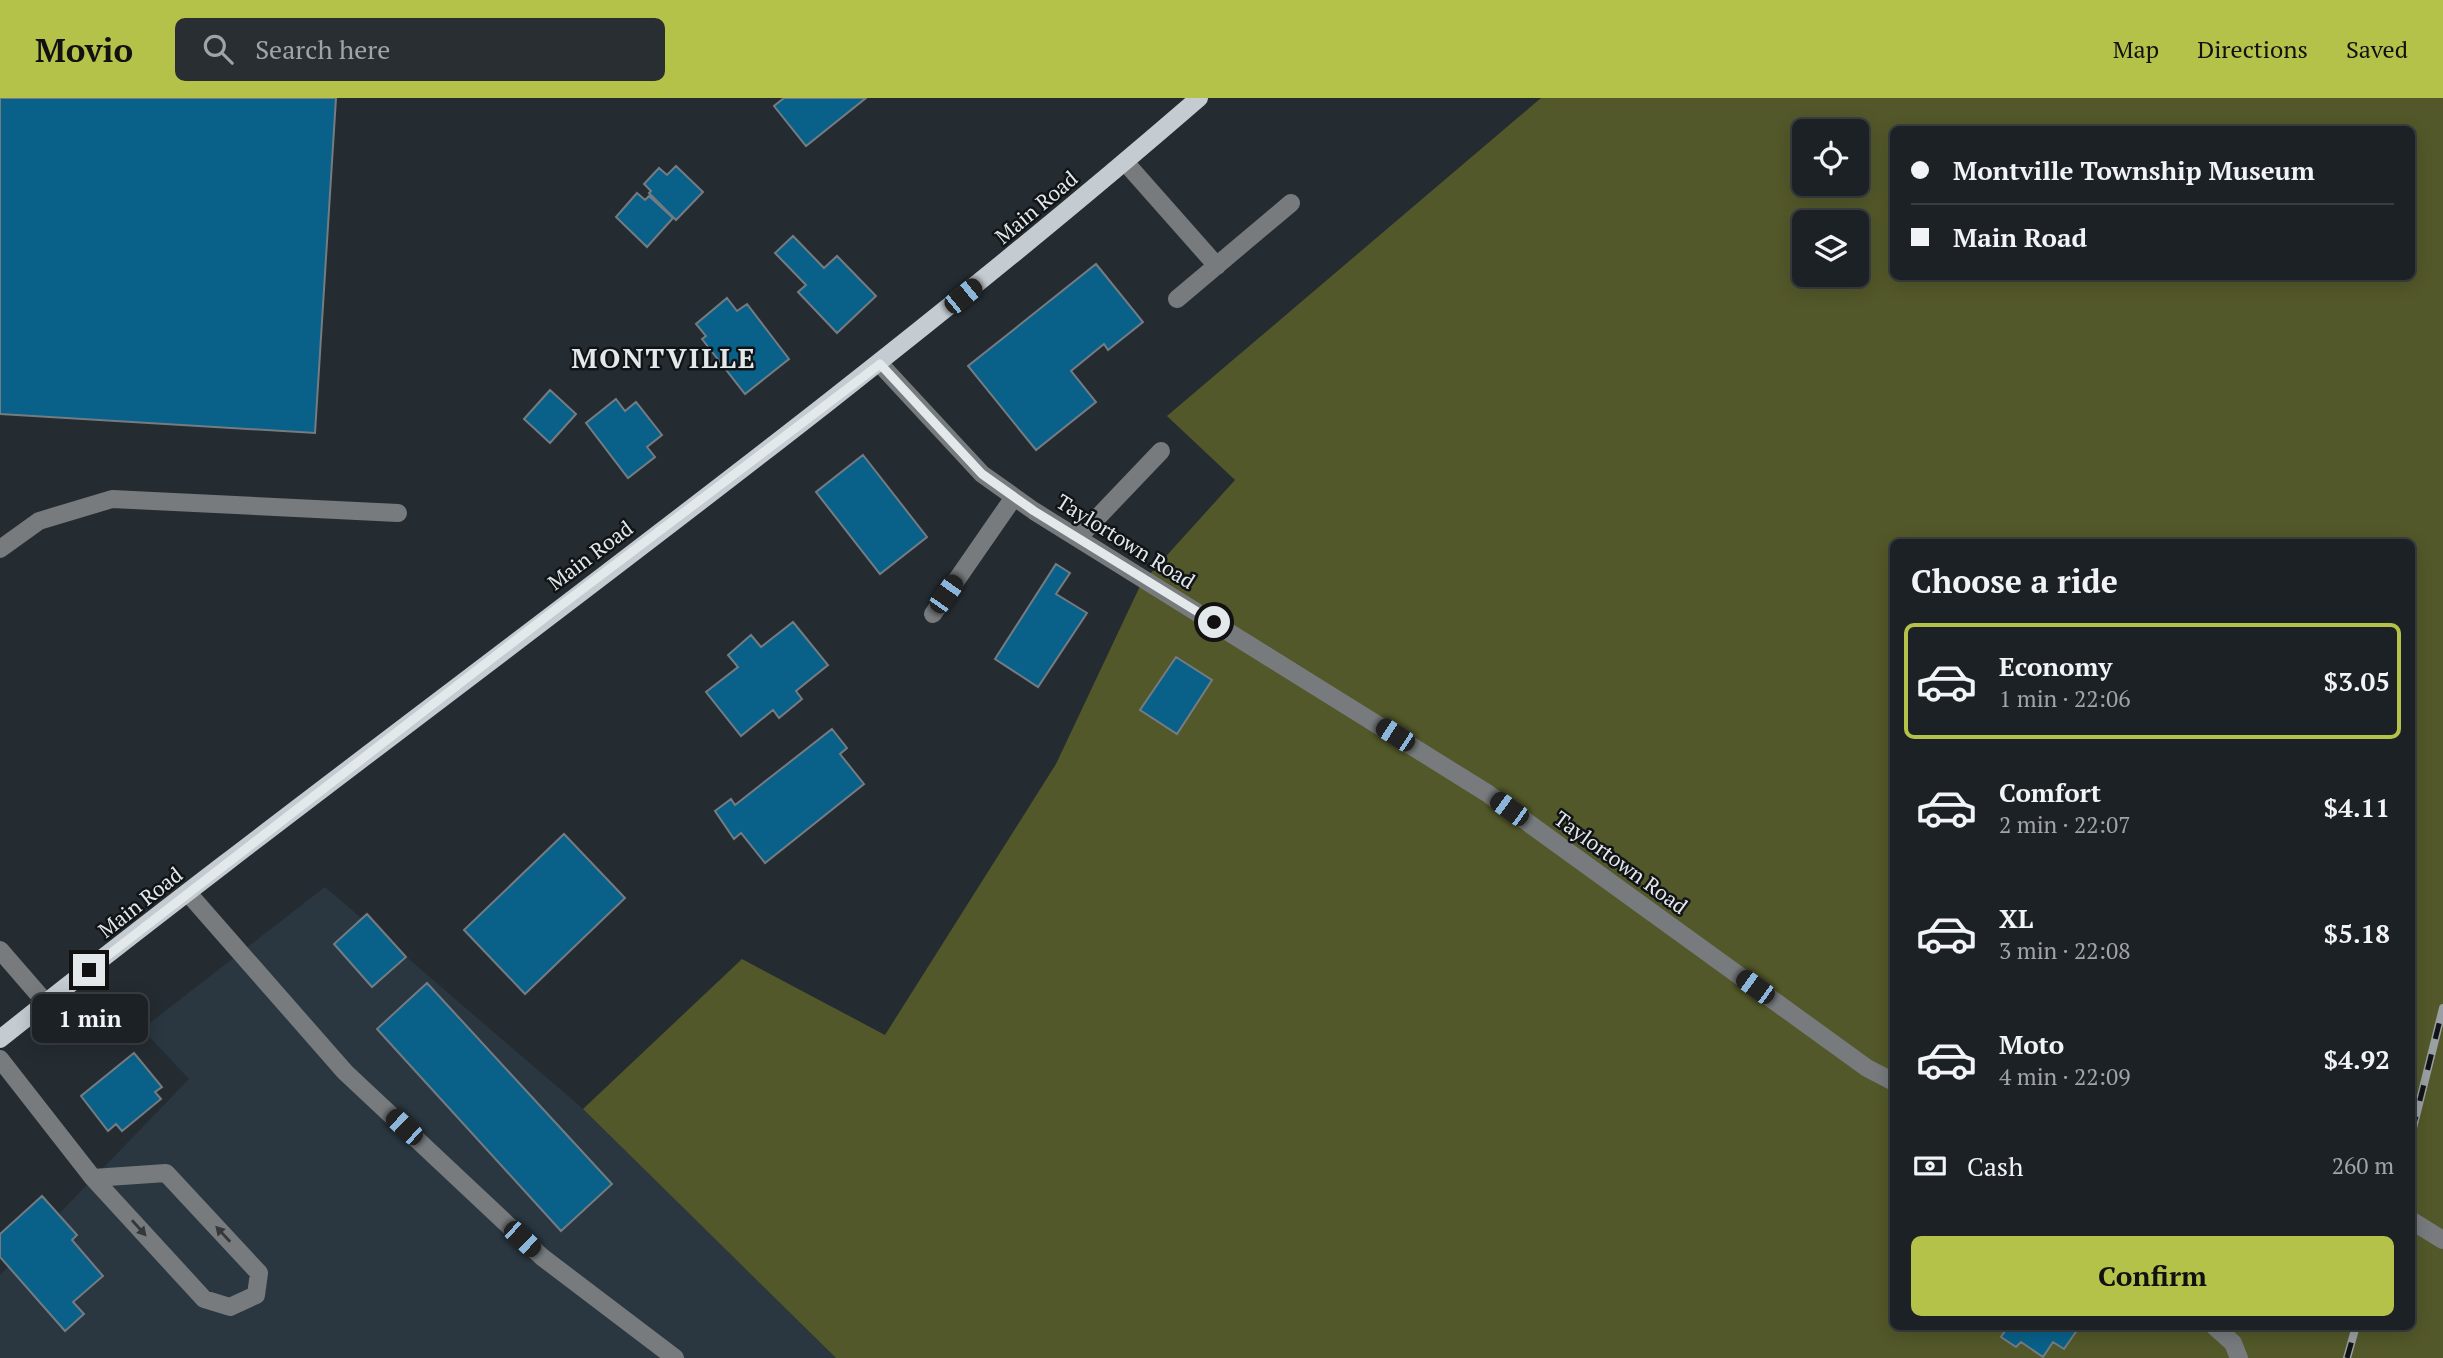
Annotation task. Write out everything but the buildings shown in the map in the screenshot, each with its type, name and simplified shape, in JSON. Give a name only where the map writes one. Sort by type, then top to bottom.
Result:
[{"type":"main road","name":"Main Road","points":[[0,1039],[880,364],[1199,98]]},
{"type":"street","points":[[1125,162],[1217,266]]},
{"type":"street","points":[[1177,299],[1291,203]]},
{"type":"street","name":"Taylortown Road","points":[[880,364],[982,474],[1014,497],[1487,793],[1867,1068],[1890,1080]]},
{"type":"street","points":[[1078,538],[1161,451]]},
{"type":"street","points":[[933,614],[1014,497]]},
{"type":"street","points":[[0,549],[39,521],[113,499],[398,513]]},
{"type":"street","points":[[188,893],[345,1072],[542,1257],[675,1358]]},
{"type":"street","points":[[0,950],[46,1003]]},
{"type":"street","points":[[0,1059],[93,1178],[204,1300],[230,1307],[256,1295],[259,1273],[166,1173],[93,1178]]},
{"type":"street","points":[[2415,1223],[2443,1240]]},
{"type":"street","points":[[2218,1330],[2232,1343],[2239,1358]]},
{"type":"shaded area","points":[[325,887],[583,1109],[836,1358],[0,1358],[0,1275],[189,1079],[142,1029]]},
{"type":"green space","points":[[1541,98],[2443,98],[2443,1358],[836,1358],[583,1109],[742,959],[885,1035],[1056,764],[1141,584],[1235,480],[1167,416]]},
{"type":"railway","points":[[2415,1120],[2443,1008]]},
{"type":"railway","points":[[2347,1358],[2355,1330]]},
{"type":"district","name":"MONTVILLE","points":[[664,357]]},
{"type":"route","points":[[89,970],[551,613],[880,364],[939,431],[982,474],[1034,511],[1214,622]]}]
